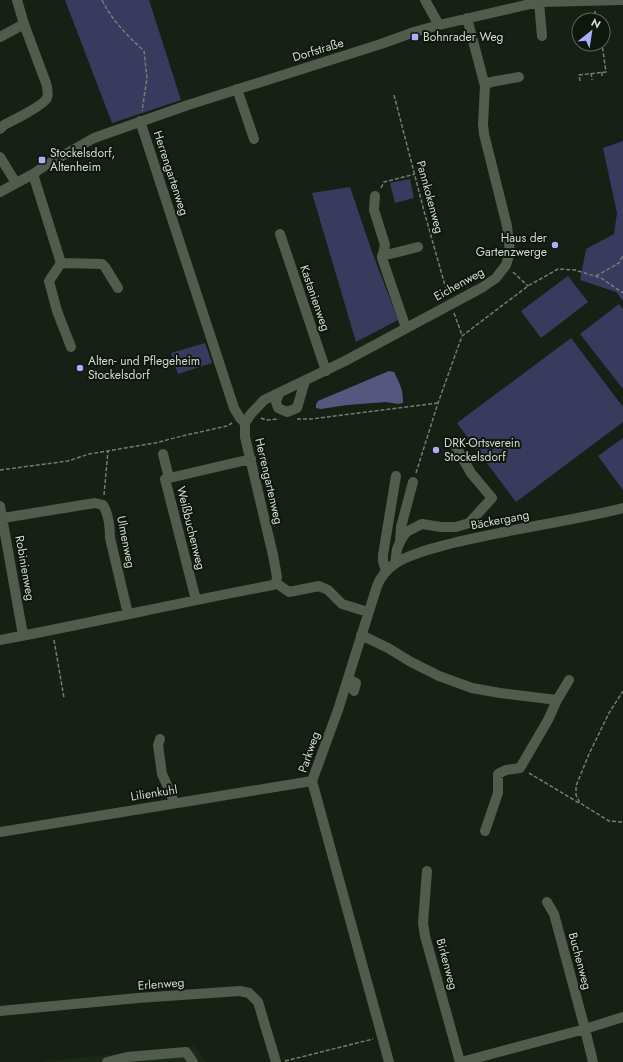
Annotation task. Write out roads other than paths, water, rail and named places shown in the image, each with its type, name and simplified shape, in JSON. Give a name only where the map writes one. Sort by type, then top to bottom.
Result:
[{"type":"street","points":[[0,129],[4,125],[43,104],[48,97],[46,83],[24,24],[17,0]]},
{"type":"street","points":[[425,0],[439,25]]},
{"type":"street","name":"Dorfstraße","points":[[0,192],[94,138],[188,105],[373,47],[414,32],[539,2],[623,0]]},
{"type":"street","points":[[539,2],[542,36]]},
{"type":"street","points":[[468,18],[485,85],[491,82],[519,77]]},
{"type":"street","points":[[0,37],[24,24]]},
{"type":"street","name":"Eichenweg","points":[[245,419],[264,400],[326,371],[483,287],[496,278],[506,265],[510,252],[507,226],[484,134],[483,124],[485,85]]},
{"type":"street","points":[[237,89],[254,139]]},
{"type":"street","name":"Herrengartenweg","points":[[140,121],[234,408],[245,419],[245,437],[273,554],[277,577],[276,583]]},
{"type":"street","points":[[0,157],[16,183]]},
{"type":"street","points":[[33,174],[61,263]]},
{"type":"street","points":[[375,196],[374,210],[384,244],[382,258],[406,328]]},
{"type":"street","name":"Kastanienweg","points":[[280,234],[326,371]]},
{"type":"street","points":[[382,256],[418,247]]},
{"type":"street","points":[[61,263],[102,264],[118,288]]},
{"type":"street","points":[[61,263],[49,281],[57,311],[71,347]]},
{"type":"street","points":[[279,393],[276,402],[278,408],[288,412],[297,408],[305,381]]},
{"type":"street","points":[[395,564],[397,549],[404,535],[408,531],[422,524],[441,527],[456,527],[469,522],[492,498],[471,473],[455,445]]},
{"type":"street","points":[[163,454],[169,478]]},
{"type":"street","name":"Weißbuchenweg","points":[[196,600],[165,480],[251,458]]},
{"type":"street","points":[[386,571],[382,555],[396,476]]},
{"type":"street","points":[[400,542],[401,527],[413,482]]},
{"type":"street","name":"Ulmenweg","points":[[3,518],[95,503],[103,505],[106,510],[110,527],[110,538],[128,614]]},
{"type":"street","name":"Robinienweg","points":[[0,506],[23,635]]},
{"type":"street","name":"Bäckergang","points":[[386,571],[395,564],[435,548],[471,539],[600,514],[623,508]]},
{"type":"street","name":"Parkweg","points":[[386,571],[377,586],[338,710],[312,781],[390,1062]]},
{"type":"street","points":[[0,640],[273,585],[276,583],[289,592],[319,586],[328,590],[342,604],[368,612]]},
{"type":"street","points":[[361,635],[439,676],[472,688],[557,700]]},
{"type":"street","points":[[348,679],[356,683],[354,691]]},
{"type":"street","points":[[485,831],[498,793],[498,774],[506,770],[520,768],[569,680]]},
{"type":"street","points":[[160,739],[158,745],[162,774],[172,796],[173,804]]},
{"type":"street","name":"Lilienkuhl","points":[[0,832],[312,781]]},
{"type":"street","name":"Birkenweg","points":[[427,871],[423,923],[425,936],[460,1062]]},
{"type":"street","name":"Buchenweg","points":[[547,902],[554,914],[593,1062]]},
{"type":"street","name":"Erlenweg","points":[[0,1011],[138,998],[240,991],[249,993],[258,1002],[276,1062]]},
{"type":"street","points":[[460,1062],[585,1029],[623,1017]]},
{"type":"street","points":[[107,1062],[127,1057],[186,1052],[193,1062]]},
{"type":"place","name":"Bohnrader Weg","points":[[415,37]]},
{"type":"place","name":"Stockelsdorf, Altenheim","points":[[42,160]]},
{"type":"place","name":"Haus der Gartenzwerge","points":[[555,245]]},
{"type":"place","name":"Alten- und Pflegeheim Stockelsdorf","points":[[80,368]]},
{"type":"place","name":"DRK-Ortsverein Stockelsdorf","points":[[436,450]]}]
